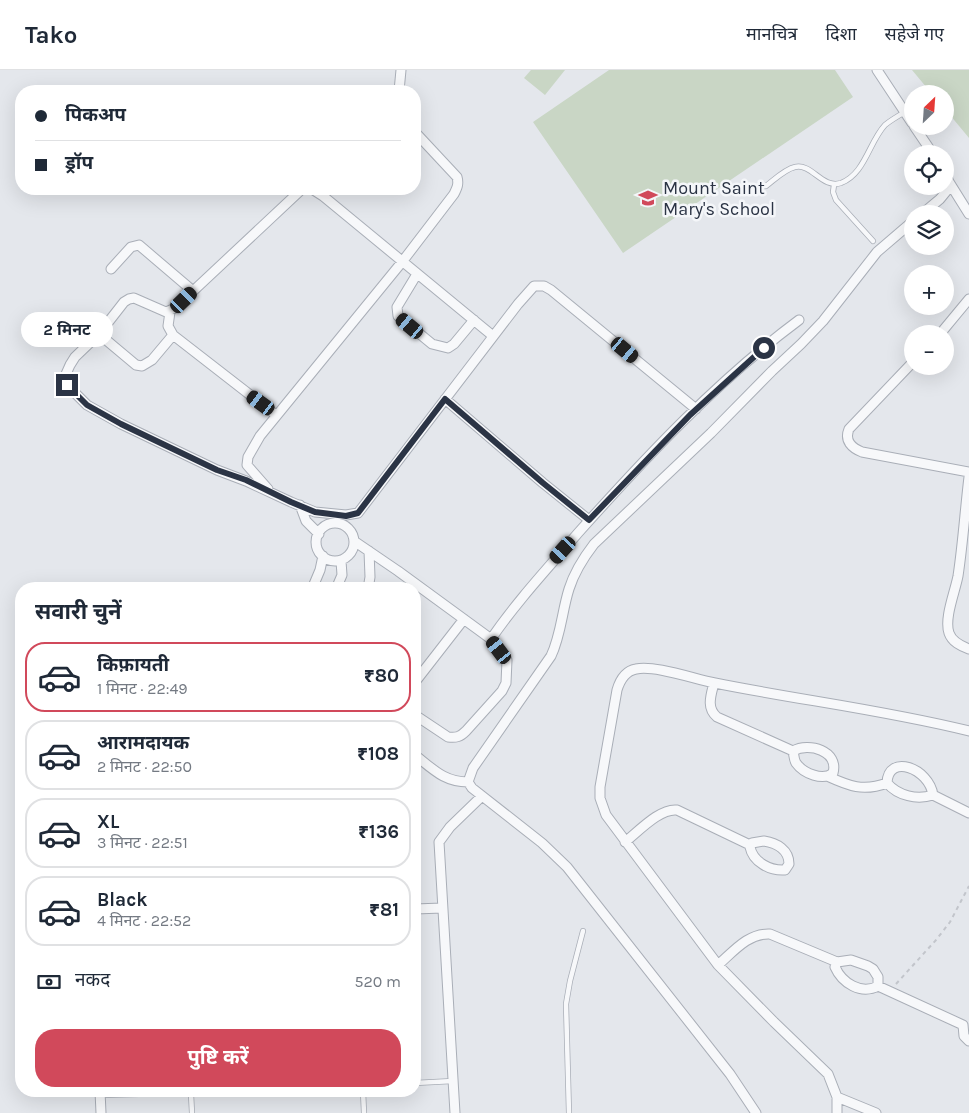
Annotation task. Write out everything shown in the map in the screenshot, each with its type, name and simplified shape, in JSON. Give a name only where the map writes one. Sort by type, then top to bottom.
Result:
[{"type":"street","points":[[400,85],[401,70]]},
{"type":"street","points":[[877,70],[904,110]]},
{"type":"street","points":[[272,492],[247,465],[248,457],[260,436],[402,262],[454,194],[459,183],[452,171],[421,138]]},
{"type":"street","points":[[954,190],[969,214]]},
{"type":"street","points":[[276,415],[173,335],[168,326],[170,312],[296,195]]},
{"type":"street","points":[[321,195],[494,336]]},
{"type":"street","points":[[932,205],[944,195]]},
{"type":"street","points":[[468,782],[473,768],[551,656],[557,640],[570,587],[580,566],[594,544],[801,344],[822,321],[877,252],[904,229]]},
{"type":"street","points":[[111,270],[131,247],[139,244],[193,291]]},
{"type":"street","points":[[418,274],[396,311],[398,316],[432,344],[448,348],[454,344],[474,320]]},
{"type":"street","points":[[170,312],[160,310],[140,299],[129,299],[120,307],[99,334],[75,357],[66,374],[67,385],[81,400],[121,424],[217,470],[315,512],[353,515],[358,513],[534,286],[544,286],[551,290],[696,409]]},
{"type":"street","points":[[947,325],[969,299]]},
{"type":"street","points":[[491,639],[532,585],[589,520],[696,409],[754,356],[799,320]]},
{"type":"street","points":[[99,334],[136,365],[142,366],[152,360],[173,335]]},
{"type":"street","points":[[904,371],[849,429],[847,434],[848,440],[856,450],[862,452],[969,472]]},
{"type":"street","points":[[445,399],[589,520]]},
{"type":"street","points":[[969,477],[958,576],[948,621],[948,630],[953,640],[969,649]]},
{"type":"street","points":[[300,506],[306,521],[319,534]]},
{"type":"street","points":[[327,526],[339,524],[347,528],[352,535],[354,541],[352,548],[349,554],[341,560],[331,561],[323,556],[317,547],[316,541],[319,534],[327,526],[333,514]]},
{"type":"street","points":[[347,528],[353,515]]},
{"type":"street","points":[[354,541],[412,582]]},
{"type":"street","points":[[369,551],[369,582]]},
{"type":"street","points":[[315,582],[323,556]]},
{"type":"street","points":[[339,582],[342,574],[341,560]]},
{"type":"street","points":[[421,588],[491,639],[508,660],[506,683],[502,691],[461,735],[454,738],[448,737],[421,719]]},
{"type":"street","points":[[421,674],[464,619]]},
{"type":"street","points":[[837,1113],[837,1097],[832,1080],[821,1066],[718,965],[606,815],[600,798],[601,777],[620,680],[627,672],[636,669],[648,669],[714,683],[905,716],[969,731]]},
{"type":"street","points":[[714,683],[710,705],[712,714],[793,751],[810,746],[825,752],[832,759],[834,766],[833,773],[827,776]]},
{"type":"street","points":[[793,751],[796,763],[816,776],[827,776],[861,788],[874,788],[887,783]]},
{"type":"street","points":[[421,760],[442,776],[455,782],[468,782]]},
{"type":"street","points":[[887,783],[887,778],[893,770],[900,766],[907,767],[917,771],[928,781],[932,787],[933,795]]},
{"type":"street","points":[[468,782],[472,788],[542,843],[568,868],[730,1074],[756,1113]]},
{"type":"street","points":[[887,783],[896,791],[911,797],[933,795],[969,813]]},
{"type":"street","points":[[455,1113],[439,842],[450,827],[482,796]]},
{"type":"street","points":[[625,842],[662,812],[671,809],[678,810],[750,845]]},
{"type":"street","points":[[421,909],[442,908]]},
{"type":"street","points":[[718,965],[747,939],[764,934],[778,936],[836,962],[850,960],[868,966],[873,969],[878,977],[878,986]]},
{"type":"street","points":[[836,962],[834,967],[838,973],[854,987],[866,990],[878,986],[966,1023],[964,1036],[969,1041]]},
{"type":"street","points":[[100,1097],[101,1113]]},
{"type":"street","points":[[837,1097],[876,1113]]},
{"type":"lane","points":[[766,186],[790,169],[800,166],[834,184],[842,183],[862,163],[886,125],[904,113]]},
{"type":"lane","points":[[834,184],[836,200],[873,241]]},
{"type":"lane","points":[[569,1113],[566,1004],[583,930]]},
{"type":"lane","points":[[421,1082],[453,1081]]},
{"type":"lane","points":[[191,1097],[192,1113]]},
{"type":"lane","points":[[363,1097],[364,1113]]},
{"type":"path","points":[[890,991],[950,922],[969,886]]},
{"type":"green space","points":[[531,70],[565,70],[545,95],[524,78]]},
{"type":"green space","name":"Mount Saint Mary's School","points":[[609,70],[835,70],[853,97],[623,253],[533,122]]},
{"type":"green space","points":[[912,70],[969,70],[969,138],[954,120],[954,85],[924,85]]},
{"type":"place","name":"Mount Saint Mary's School","points":[[648,198]]},
{"type":"route","points":[[67,385],[87,405],[121,424],[217,470],[246,480],[315,512],[346,516],[358,513],[445,399],[589,520],[690,415],[764,348]]}]
